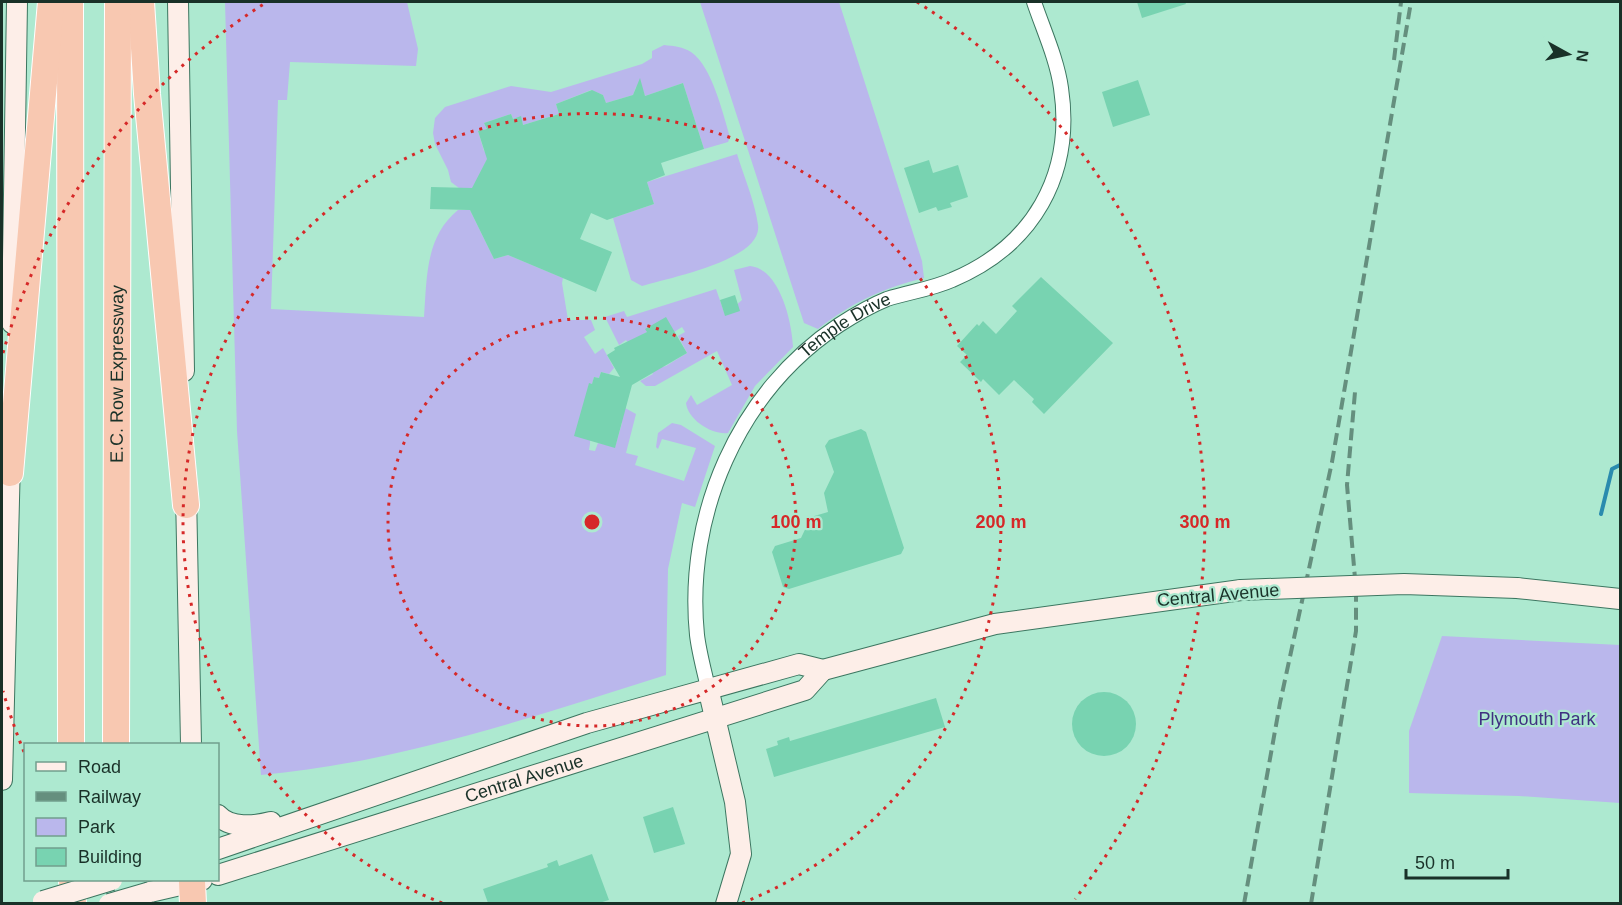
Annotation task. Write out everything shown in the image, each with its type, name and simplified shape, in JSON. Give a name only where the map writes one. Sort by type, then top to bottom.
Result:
[{"type":"highway","points":[[10,472],[51,2]]},
{"type":"highway","points":[[70,2],[71,743]]},
{"type":"highway","name":"E.C. Row Expressway","points":[[116,743],[118,2]]},
{"type":"highway","points":[[141,2],[147,94],[186,505]]},
{"type":"highway","points":[[72,881],[73,903]]},
{"type":"highway","points":[[117,881],[118,903]]},
{"type":"street","points":[[2,780],[10,472],[17,2]]},
{"type":"street","points":[[178,2],[192,740]]},
{"type":"street","name":"Temple Drive","points":[[726,903],[741,854],[735,802],[697,636],[696,580],[702,533],[714,486],[748,417],[775,381],[808,349],[840,325],[886,300],[952,280],[993,260],[1031,223],[1053,183],[1064,139],[1061,87],[1034,2]]},
{"type":"street","name":"Central Avenue","points":[[219,849],[587,723],[799,664],[823,670],[995,624],[1241,590],[1404,584],[1517,588],[1620,599]]},
{"type":"street","name":"Central Avenue","points":[[219,875],[805,690],[823,670]]},
{"type":"street","points":[[219,816],[222,820],[237,825],[255,826],[292,817],[303,821]]},
{"type":"street","points":[[39,902],[106,881]]},
{"type":"street","points":[[109,903],[150,892],[195,886]]},
{"type":"green space","points":[[225,2],[407,2],[418,49],[416,66],[290,62],[287,100],[278,100],[271,309],[424,317],[427,273],[439,233],[458,210],[470,210],[494,259],[508,255],[563,278],[568,320],[591,320],[595,330],[584,337],[595,354],[603,348],[614,368],[609,374],[601,372],[599,378],[594,377],[592,384],[589,384],[587,400],[589,450],[595,451],[598,443],[615,447],[622,423],[618,421],[625,408],[636,414],[626,453],[638,456],[635,465],[684,481],[696,448],[662,439],[658,449],[656,447],[658,433],[672,423],[681,425],[715,446],[695,507],[682,503],[668,569],[666,675],[516,722],[415,749],[313,769],[261,775],[237,431]]},
{"type":"green space","points":[[700,2],[839,2],[922,261],[924,278],[868,298],[843,311],[818,329],[804,323]]},
{"type":"green space","points":[[664,45],[691,52],[705,68],[720,104],[730,137],[728,142],[704,149],[683,83],[645,96],[641,85],[636,87],[633,95],[606,103],[603,95],[591,90],[556,104],[559,114],[523,125],[521,117],[513,119],[511,114],[484,123],[487,129],[478,131],[484,151],[490,154],[472,189],[459,188],[451,182],[448,170],[435,144],[433,133],[435,118],[445,107],[511,86],[551,92],[642,64],[652,58],[652,51]]},
{"type":"green space","points":[[737,154],[757,216],[756,237],[746,248],[712,266],[642,286],[631,280],[613,218],[654,204],[647,182]]},
{"type":"green space","points":[[750,266],[760,269],[777,286],[787,311],[793,347],[755,386],[728,433],[715,432],[702,425],[691,415],[686,403],[691,395],[697,405],[732,385],[717,351],[655,386],[646,386],[640,381],[653,374],[651,370],[666,366],[687,353],[678,336],[685,332],[682,327],[674,332],[666,318],[628,343],[626,340],[619,345],[605,317],[624,311],[627,317],[716,289],[725,315],[742,300],[734,270]]},
{"type":"green space","name":"Plymouth Park","points":[[1442,636],[1620,645],[1620,803],[1519,796],[1409,793],[1409,731]]},
{"type":"building","points":[[1137,2],[1185,2],[1186,4],[1142,18]]},
{"type":"building","points":[[640,78],[645,96],[683,83],[704,149],[661,163],[665,175],[647,182],[654,204],[607,220],[591,213],[580,239],[612,252],[596,292],[508,255],[494,259],[470,210],[430,209],[431,187],[472,188],[487,159],[478,131],[487,129],[484,123],[511,114],[513,119],[521,116],[523,125],[559,114],[556,104],[592,90],[603,95],[606,103],[633,95]]},
{"type":"building","points":[[1138,80],[1150,115],[1113,127],[1102,92]]},
{"type":"building","points":[[929,160],[933,173],[958,165],[968,197],[950,203],[952,207],[938,211],[936,207],[919,213],[904,168]]},
{"type":"building","points":[[1041,277],[1113,343],[1044,414],[1032,402],[1034,399],[1014,380],[999,395],[983,379],[981,382],[960,362],[967,355],[957,346],[977,324],[979,326],[983,321],[996,334],[1017,311],[1012,306]]},
{"type":"building","points":[[735,295],[740,311],[725,316],[720,300]]},
{"type":"building","points":[[666,317],[687,353],[632,385],[615,448],[574,436],[589,383],[592,384],[594,377],[599,378],[601,372],[620,377],[607,355],[615,350],[614,348],[647,332],[645,329]]},
{"type":"building","points":[[861,429],[866,432],[904,548],[901,554],[789,589],[783,587],[772,552],[775,546],[801,538],[811,517],[828,512],[824,493],[834,472],[825,446],[829,440]]},
{"type":"building","points":[[1104,692],[1116,694],[1127,701],[1134,712],[1136,724],[1134,736],[1127,747],[1116,754],[1104,756],[1092,754],[1081,747],[1074,736],[1072,724],[1074,712],[1081,701],[1092,694]]},
{"type":"building","points":[[936,698],[945,727],[774,777],[766,749],[778,745],[777,741],[789,737],[790,741]]},
{"type":"building","points":[[673,807],[685,844],[654,853],[643,817]]},
{"type":"building","points":[[592,854],[609,900],[599,903],[488,903],[483,889],[548,867],[547,864],[557,860],[559,866]]},
{"type":"waterway","points":[[1601,514],[1612,469],[1620,465]]},
{"type":"railway","points":[[1394,60],[1401,2]]},
{"type":"railway","points":[[1244,904],[1280,703],[1332,462],[1411,2]]},
{"type":"railway","points":[[1311,904],[1356,631],[1356,590],[1347,485],[1355,392]]}]
